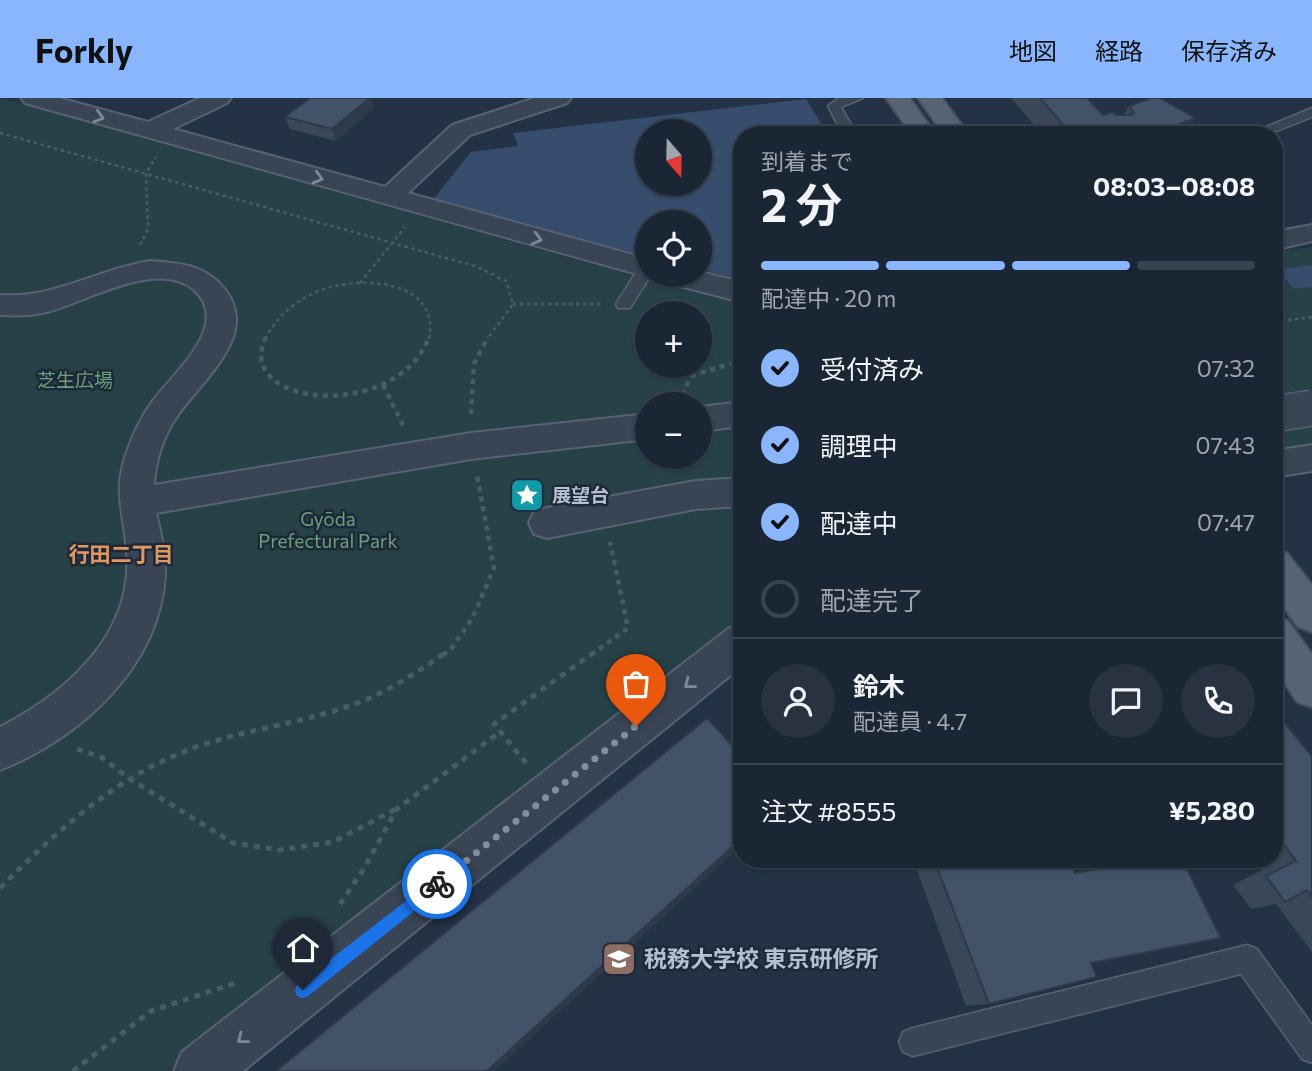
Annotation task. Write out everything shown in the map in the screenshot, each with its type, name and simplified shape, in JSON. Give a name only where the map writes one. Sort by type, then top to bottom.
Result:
[{"type":"main road","points":[[898,98],[918,126]]},
{"type":"main road","points":[[930,98],[950,126]]},
{"type":"main road","points":[[1283,576],[1312,615]]},
{"type":"main road","points":[[1283,647],[1312,688]]},
{"type":"street","points":[[33,98],[635,265]]},
{"type":"street","points":[[149,131],[219,98]]},
{"type":"street","points":[[388,198],[461,130],[559,98]]},
{"type":"street","points":[[1283,239],[1312,233]]},
{"type":"street","points":[[0,305],[16,308],[45,303],[74,294],[97,281],[124,273],[154,270],[190,275],[206,285],[222,305],[222,329],[216,344],[178,389],[155,425],[136,483],[146,557],[142,601],[130,634],[106,670],[66,708],[8,745]]},
{"type":"street","points":[[712,284],[733,290]]},
{"type":"street","points":[[1283,413],[1312,408]]},
{"type":"street","points":[[712,418],[733,415]]},
{"type":"street","points":[[137,502],[471,446],[635,427]]},
{"type":"street","points":[[1283,463],[1312,458]]},
{"type":"street","points":[[547,523],[696,495],[733,493]]},
{"type":"street","points":[[201,1071],[733,649]]},
{"type":"lane","points":[[845,126],[834,106],[857,98]]},
{"type":"lane","points":[[1277,126],[1312,112]]},
{"type":"lane","points":[[624,304],[635,287]]},
{"type":"lane","points":[[913,1042],[1247,959],[1312,1049]]},
{"type":"path","points":[[124,273],[148,229],[145,193],[146,174],[150,163],[177,139]]},
{"type":"path","points":[[359,284],[390,243],[424,208]]},
{"type":"path","points":[[377,283],[404,290],[423,304],[432,324],[428,346],[411,368],[383,385],[349,395],[314,396],[285,387],[266,371],[261,350],[268,327],[288,307],[315,292],[346,284],[359,284],[377,283]]},
{"type":"path","points":[[513,304],[624,304]]},
{"type":"path","points":[[1283,321],[1312,317]]},
{"type":"path","points":[[712,369],[733,363]]},
{"type":"path","points":[[383,385],[418,454]]},
{"type":"path","points":[[552,793],[494,724],[628,628],[616,573]]},
{"type":"path","points":[[8,745],[70,746],[101,757],[130,779],[233,843],[280,850],[333,842],[397,809],[500,733]]},
{"type":"path","points":[[333,914],[363,870],[397,809]]},
{"type":"path","points":[[73,1071],[151,1012],[252,977]]},
{"type":"green space","name":"Gyōda Prefectural Park","points":[[0,98],[635,276],[635,287],[690,287],[733,295],[733,629],[169,1071],[0,1071]]},
{"type":"green space","points":[[1312,247],[1312,448],[1283,453],[1283,251]]},
{"type":"water","points":[[806,99],[822,126],[733,126],[733,278],[712,272],[712,210],[635,210],[635,253],[431,202],[471,152],[518,146],[513,133]]},
{"type":"water","points":[[1312,265],[1312,287],[1295,289],[1283,277],[1283,269]]},
{"type":"building","points":[[310,98],[370,98],[332,129],[285,117]]},
{"type":"building","points":[[1040,98],[1087,98],[1103,115],[1112,112],[1116,115],[1132,115],[1134,113],[1129,106],[1151,98],[1160,98],[1195,118],[1175,126],[1064,126]]},
{"type":"building","points":[[707,718],[733,746],[733,846],[487,1071],[276,1071]]},
{"type":"building","points":[[1283,721],[1312,756],[1312,897],[1307,890],[1285,902],[1266,876],[1296,861],[1283,843]]},
{"type":"building","points":[[937,868],[1073,868],[1075,873],[1104,868],[1186,868],[1221,938],[1091,963],[1097,977],[989,1004]]},
{"type":"way so far","points":[[437,884],[636,726]]},
{"type":"place","name":"展望台","points":[[527,495]]},
{"type":"place","name":"税務大学校 東京研修所","points":[[619,959]]},
{"type":"district","name":"行田二丁目","points":[[121,555]]},
{"type":"route","points":[[303,990],[437,884]]},
{"type":"park label","name":"芝生広場","points":[[75,380]]}]
